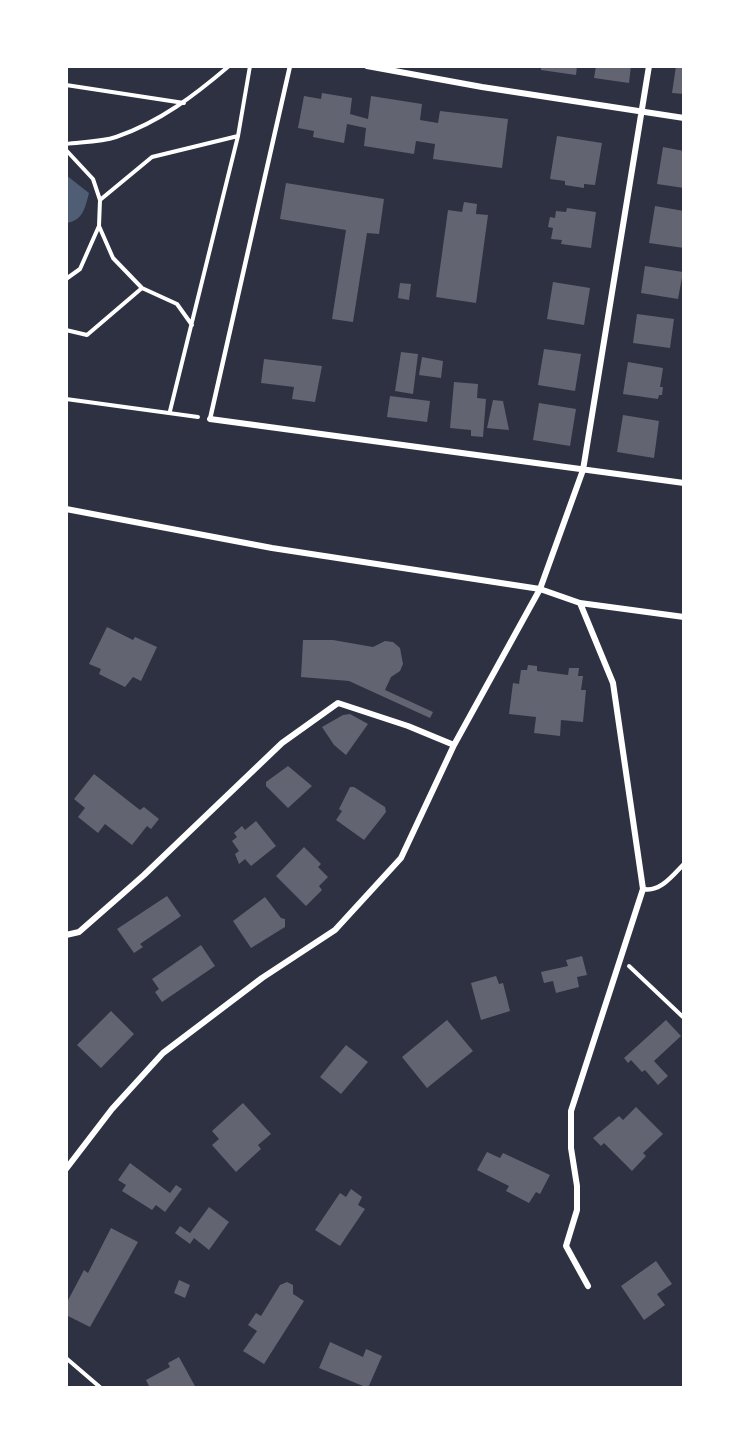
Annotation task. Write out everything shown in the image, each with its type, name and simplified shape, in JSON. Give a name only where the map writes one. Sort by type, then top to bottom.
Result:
[{"type":"street","points":[[367,66],[482,87],[684,118]]},
{"type":"street","points":[[66,1169],[112,1109],[163,1053],[262,978],[335,930],[401,858],[454,745],[540,589],[583,470],[649,66]]},
{"type":"street","points":[[210,419],[684,483]]},
{"type":"street","points":[[66,509],[272,548],[540,589],[580,603],[684,617]]},
{"type":"street","points":[[580,603],[613,683],[643,889],[572,1111],[571,1148],[577,1210],[566,1246],[588,1286]]},
{"type":"street","points":[[66,935],[79,932],[144,875],[282,743],[338,703],[408,726],[454,745]]},
{"type":"lane","points":[[210,419],[290,66]]},
{"type":"lane","points":[[643,889],[650,891],[660,887],[684,864]]},
{"type":"path","points":[[66,144],[114,138],[185,103],[230,66]]},
{"type":"path","points":[[170,411],[237,136],[250,66]]},
{"type":"path","points":[[66,85],[185,103]]},
{"type":"path","points":[[100,200],[152,157],[237,136]]},
{"type":"path","points":[[66,150],[93,179],[100,200],[99,226],[80,269],[66,279]]},
{"type":"path","points":[[99,226],[113,258],[142,288],[177,304],[192,326]]},
{"type":"path","points":[[66,330],[87,335],[142,288]]},
{"type":"path","points":[[66,399],[170,411],[210,419]]},
{"type":"path","points":[[622,960],[684,1018]]},
{"type":"path","points":[[66,1358],[101,1388]]},
{"type":"water","points":[[66,175],[89,193],[80,217],[66,223]]},
{"type":"building","points":[[541,66],[577,66],[576,75],[541,70]]},
{"type":"building","points":[[596,66],[631,66],[629,83],[594,78]]},
{"type":"building","points":[[676,66],[684,66],[684,94],[672,93]]},
{"type":"building","points":[[322,93],[352,98],[350,114],[368,119],[371,96],[422,104],[420,120],[438,123],[440,111],[508,119],[502,168],[433,159],[435,144],[416,141],[414,154],[364,146],[366,128],[347,124],[344,143],[313,137],[314,131],[298,128],[304,96],[321,99]]},
{"type":"building","points":[[557,136],[602,143],[595,185],[584,184],[584,188],[565,185],[565,181],[550,179]]},
{"type":"building","points":[[663,147],[684,151],[684,188],[657,184]]},
{"type":"building","points":[[286,183],[384,199],[379,234],[367,233],[353,322],[332,319],[346,230],[280,219]]},
{"type":"building","points":[[464,202],[477,204],[476,214],[488,215],[476,303],[436,297],[448,210],[462,212]]},
{"type":"building","points":[[655,206],[684,211],[684,248],[649,243]]},
{"type":"building","points":[[567,208],[596,212],[591,248],[561,244],[562,240],[551,239],[553,228],[548,227],[550,217],[555,218],[556,211],[566,212]]},
{"type":"building","points":[[645,266],[683,272],[678,299],[641,293]]},
{"type":"building","points":[[553,282],[590,288],[584,325],[547,319]]},
{"type":"building","points":[[400,283],[411,284],[409,300],[398,298]]},
{"type":"building","points":[[637,314],[674,319],[670,348],[633,343]]},
{"type":"building","points":[[544,349],[581,354],[575,391],[538,385]]},
{"type":"building","points":[[401,352],[418,354],[413,394],[395,391]]},
{"type":"building","points":[[422,357],[443,361],[441,378],[419,375]]},
{"type":"building","points":[[264,359],[322,366],[315,402],[292,399],[294,387],[261,383]]},
{"type":"building","points":[[628,362],[663,368],[660,387],[663,387],[662,395],[659,395],[658,399],[623,394]]},
{"type":"building","points":[[454,382],[478,384],[477,398],[486,399],[483,437],[471,436],[471,430],[450,428]]},
{"type":"building","points":[[390,396],[430,401],[427,422],[387,417]]},
{"type":"building","points":[[493,400],[503,401],[509,430],[487,428]]},
{"type":"building","points":[[539,403],[576,409],[570,446],[533,440]]},
{"type":"building","points":[[623,415],[659,421],[654,458],[617,452]]},
{"type":"building","points":[[107,627],[133,640],[135,637],[157,647],[141,681],[133,677],[125,687],[99,674],[101,669],[89,664]]},
{"type":"building","points":[[303,640],[333,640],[373,647],[385,641],[393,642],[400,648],[403,664],[400,671],[391,677],[385,690],[433,712],[430,718],[349,681],[301,677]]},
{"type":"building","points":[[528,665],[537,666],[537,671],[568,675],[569,668],[579,668],[578,676],[583,676],[581,690],[586,690],[583,722],[561,720],[560,736],[534,733],[536,717],[509,714],[513,683],[519,684],[521,670],[527,670]]},
{"type":"building","points":[[350,714],[368,724],[346,755],[334,745],[322,727],[343,715]]},
{"type":"building","points":[[288,766],[312,786],[288,808],[266,786],[266,782]]},
{"type":"building","points":[[94,774],[140,810],[144,807],[159,819],[151,829],[147,826],[132,845],[105,824],[98,833],[78,817],[85,808],[74,799]]},
{"type":"building","points":[[350,787],[354,787],[385,807],[386,812],[364,840],[336,820],[342,811],[339,809]]},
{"type":"building","points":[[256,821],[276,846],[251,866],[245,859],[239,864],[235,854],[239,851],[232,841],[237,837],[234,833],[242,826],[245,830]]},
{"type":"building","points":[[304,847],[321,864],[318,867],[328,877],[319,886],[322,890],[306,906],[276,876]]},
{"type":"building","points":[[167,896],[181,916],[140,944],[143,947],[134,953],[117,929]]},
{"type":"building","points":[[265,897],[281,918],[285,919],[285,927],[251,948],[233,921]]},
{"type":"building","points":[[201,945],[215,966],[162,1002],[155,992],[159,989],[152,979]]},
{"type":"building","points":[[582,956],[587,975],[577,977],[579,987],[556,993],[553,981],[544,983],[541,972],[568,966],[566,960]]},
{"type":"building","points":[[496,976],[499,984],[503,983],[510,1011],[481,1020],[471,983]]},
{"type":"building","points":[[111,1011],[134,1034],[101,1068],[77,1045]]},
{"type":"building","points":[[447,1020],[473,1051],[427,1088],[402,1057]]},
{"type":"building","points":[[666,1020],[681,1036],[654,1061],[668,1076],[658,1085],[645,1070],[642,1072],[631,1060],[628,1063],[624,1058]]},
{"type":"building","points":[[346,1045],[368,1062],[341,1094],[320,1077]]},
{"type":"building","points":[[243,1103],[271,1134],[258,1145],[261,1149],[236,1172],[212,1145],[219,1139],[212,1131]]},
{"type":"building","points":[[636,1107],[663,1134],[643,1153],[646,1156],[632,1171],[604,1143],[601,1146],[593,1138],[619,1116],[623,1120]]},
{"type":"building","points":[[487,1152],[500,1158],[503,1153],[550,1175],[540,1194],[536,1192],[529,1203],[506,1191],[509,1186],[477,1170]]},
{"type":"building","points":[[130,1163],[170,1193],[176,1185],[182,1189],[165,1212],[156,1205],[152,1210],[122,1191],[126,1185],[118,1180]]},
{"type":"building","points":[[351,1189],[362,1197],[358,1205],[365,1209],[340,1246],[315,1230],[340,1193],[346,1197]]},
{"type":"building","points":[[209,1207],[229,1222],[209,1250],[194,1238],[190,1244],[175,1233],[180,1226],[190,1233]]},
{"type":"building","points":[[111,1228],[138,1242],[90,1327],[66,1315],[66,1304],[84,1270],[88,1273]]},
{"type":"building","points":[[656,1261],[672,1284],[657,1294],[665,1305],[644,1320],[621,1286]]},
{"type":"building","points":[[179,1280],[190,1285],[185,1298],[174,1293]]},
{"type":"building","points":[[287,1282],[293,1285],[293,1294],[304,1301],[264,1364],[243,1351],[257,1331],[248,1325],[256,1313],[261,1316],[280,1285]]},
{"type":"building","points":[[330,1342],[363,1357],[366,1349],[382,1356],[368,1388],[319,1368]]},
{"type":"building","points":[[179,1357],[196,1388],[150,1388],[146,1380],[170,1367],[168,1363]]}]
